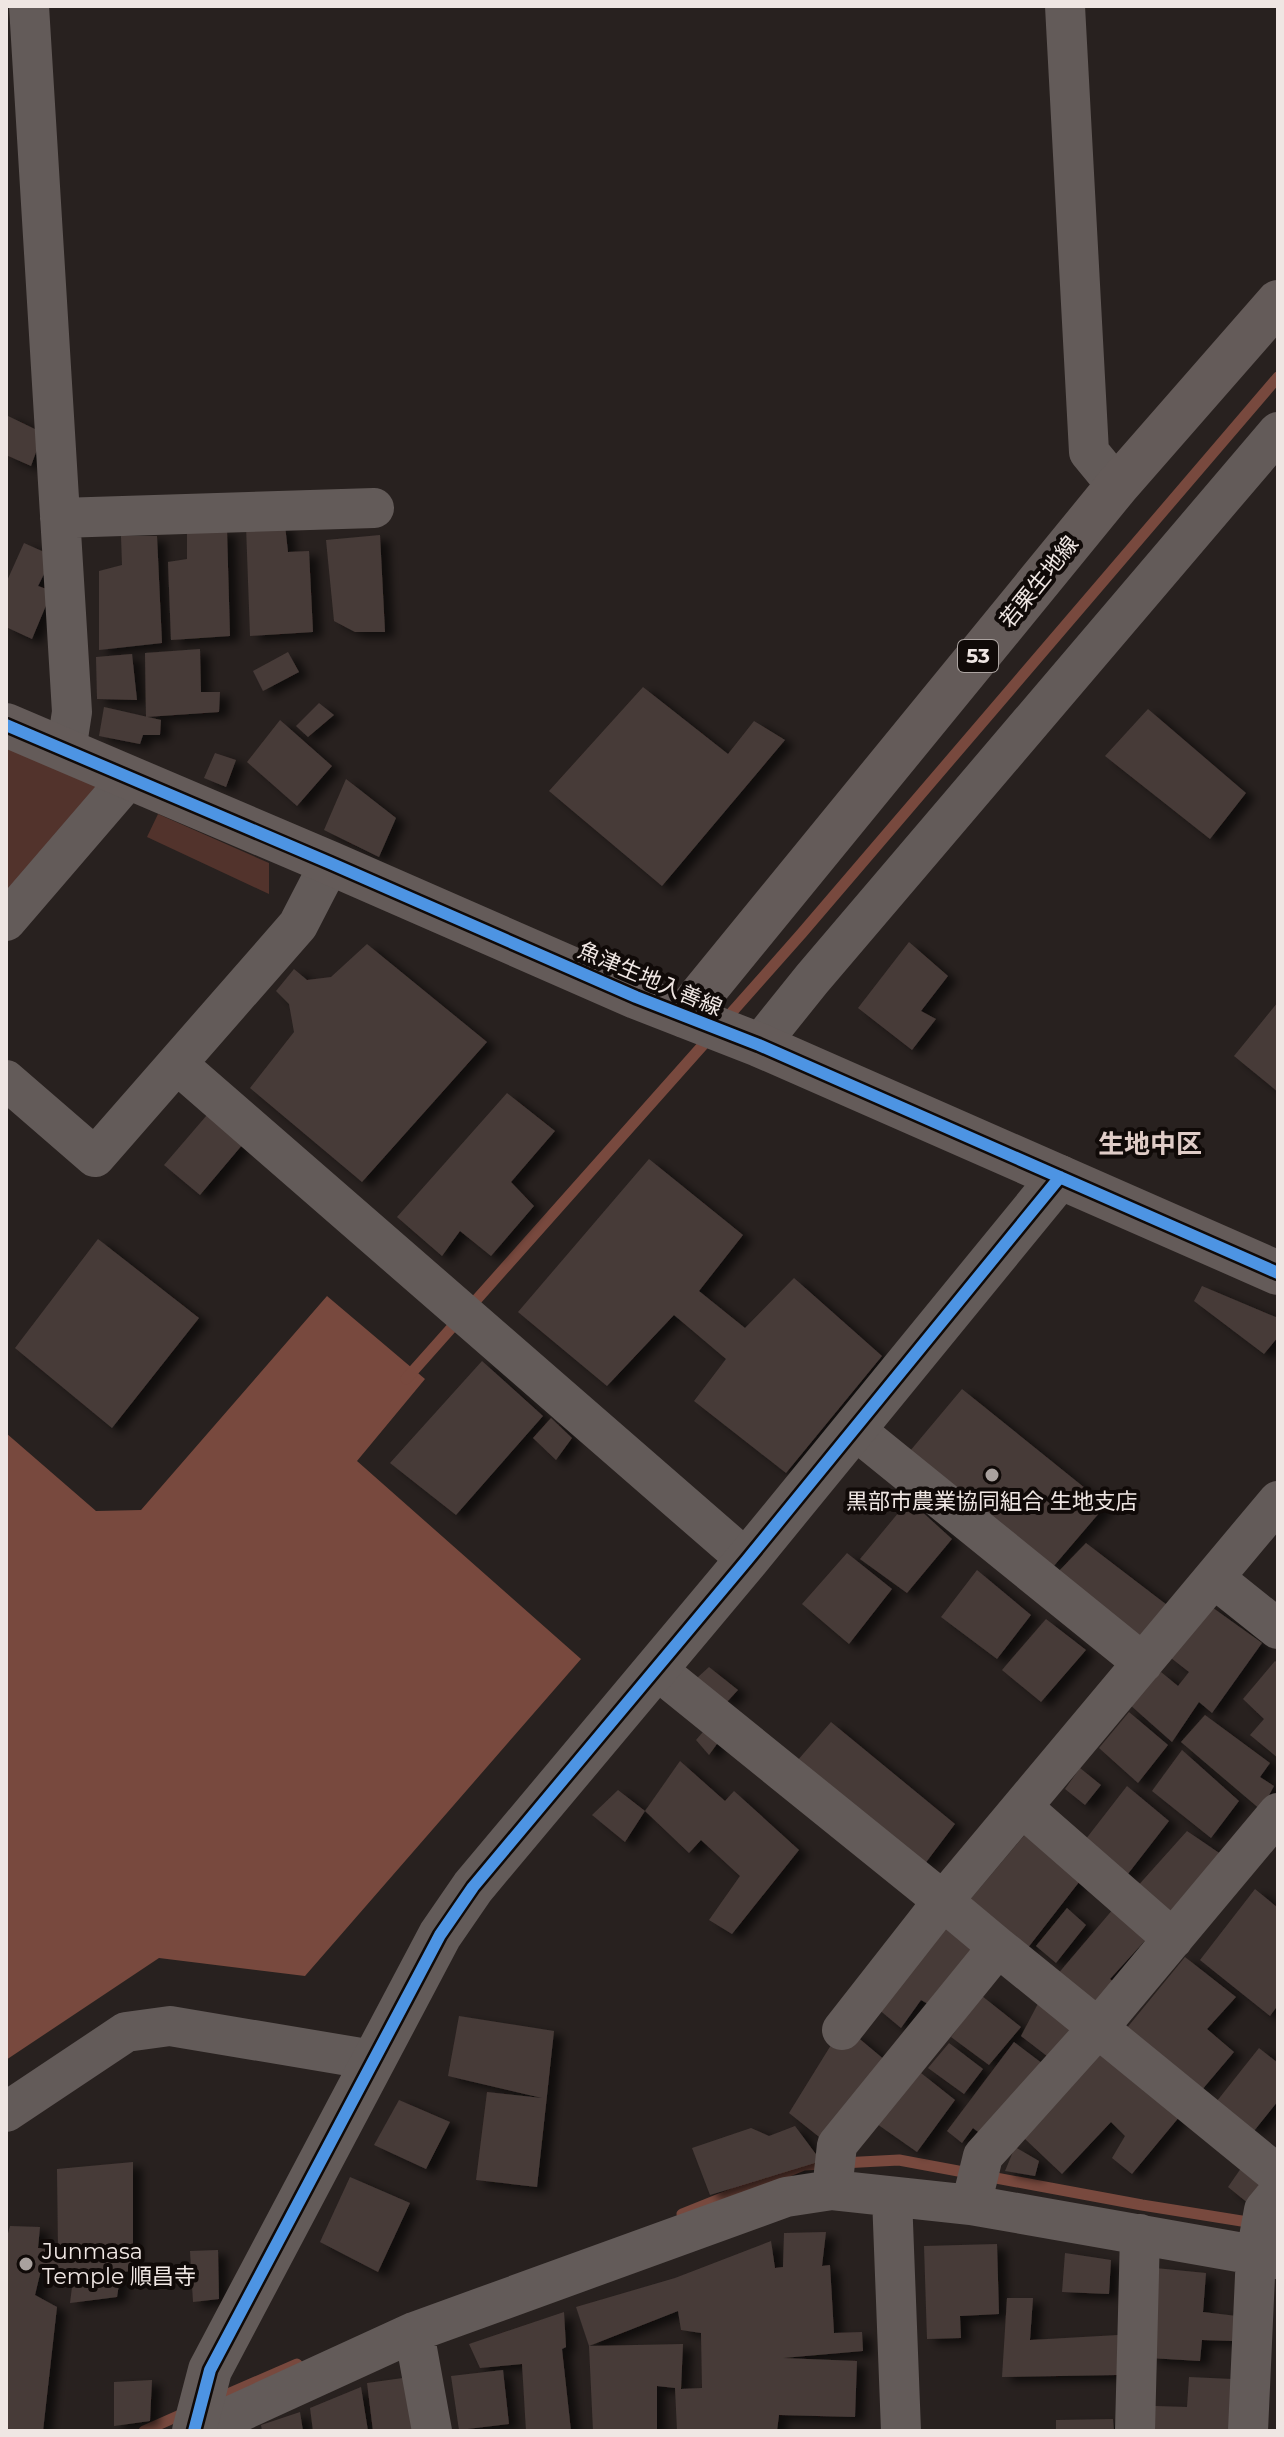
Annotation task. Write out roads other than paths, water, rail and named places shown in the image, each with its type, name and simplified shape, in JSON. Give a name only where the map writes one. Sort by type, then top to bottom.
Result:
[{"type":"main road","name":"若栗生地線","points":[[684,1016],[1117,486],[1278,302]]},
{"type":"main road","name":"魚津生地入善線","points":[[6,725],[684,1016],[759,1045],[1278,1273]]},
{"type":"street","points":[[1065,6],[1089,452],[1117,486]]},
{"type":"street","points":[[22,13],[72,712],[66,751]]},
{"type":"street","points":[[759,1045],[1278,432]]},
{"type":"street","points":[[60,518],[374,508]]},
{"type":"street","points":[[6,921],[129,778]]},
{"type":"street","points":[[6,1080],[95,1157],[298,925],[330,863]]},
{"type":"street","points":[[177,1064],[747,1560]]},
{"type":"street","points":[[1060,1177],[747,1560],[473,1887],[440,1935],[210,2370],[196,2431],[241,2421],[414,2332],[786,2197],[832,2190],[971,2205],[1267,2256]]},
{"type":"street","points":[[854,1429],[1143,1663]]},
{"type":"street","points":[[842,2030],[943,1901],[1278,1501]]},
{"type":"street","points":[[1214,1578],[1278,1629]]},
{"type":"street","points":[[656,1669],[1098,2028],[1277,2193],[1264,2210],[1267,2256],[1248,2431]]},
{"type":"street","points":[[1022,1807],[1173,1939]]},
{"type":"street","points":[[971,2205],[983,2156],[1098,2028],[1278,1813]]},
{"type":"street","points":[[832,2190],[837,2145],[998,1947]]},
{"type":"street","points":[[6,2112],[126,2032],[170,2026],[373,2060]]},
{"type":"street","points":[[892,2197],[901,2431]]},
{"type":"street","points":[[1135,2431],[1140,2234]]},
{"type":"street","points":[[414,2332],[432,2431]]},
{"type":"waterway","points":[[725,1020],[1278,377]]},
{"type":"waterway","points":[[406,1379],[711,1036]]},
{"type":"waterway","points":[[682,2214],[804,2165],[899,2160],[1254,2223]]},
{"type":"waterway","points":[[214,2400],[297,2364]]},
{"type":"waterway","points":[[144,2431],[187,2412]]},
{"type":"place","name":"黒部市農業協同組合 生地支店","points":[[992,1475]]},
{"type":"place","name":"Junmasa Temple 順昌寺","points":[[26,2264]]},
{"type":"district","name":"生地中区","points":[[1150,1144]]}]
